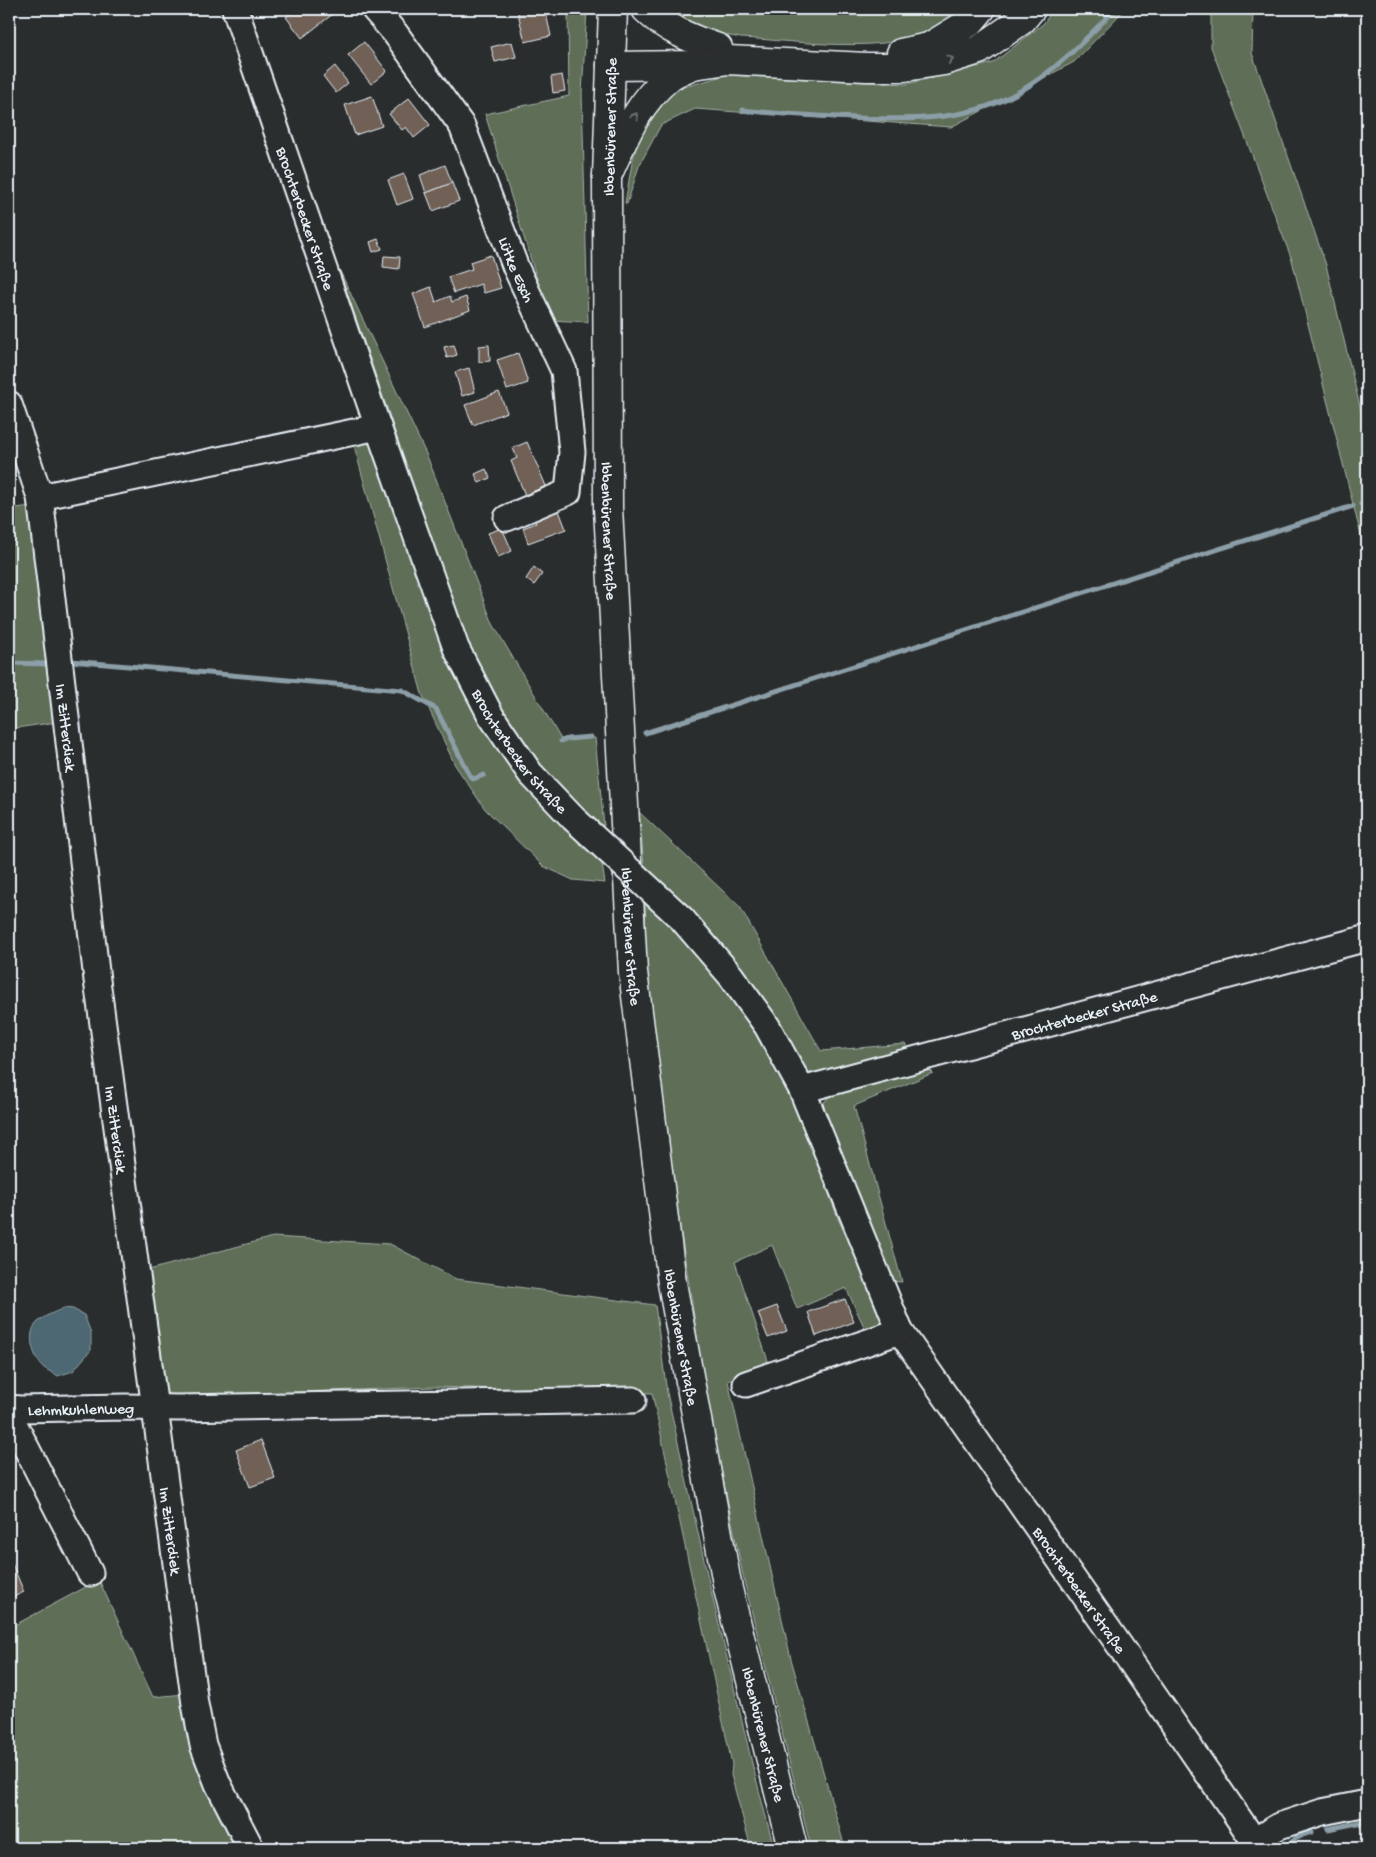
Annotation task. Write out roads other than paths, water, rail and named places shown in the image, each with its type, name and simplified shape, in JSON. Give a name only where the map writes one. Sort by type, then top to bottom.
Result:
[{"type":"main road","name":"Ibbenbürener Straße","points":[[614,9],[607,176],[608,508],[633,972],[672,1283],[728,1589],[794,1848]]},
{"type":"main road","points":[[646,9],[655,18],[683,36],[718,48]]},
{"type":"main road","points":[[611,57],[718,48],[882,56],[929,47],[970,22],[981,9]]},
{"type":"main road","points":[[611,57],[692,65],[728,60],[866,67],[905,67],[944,61],[979,50],[1022,20],[1031,9]]},
{"type":"main road","points":[[607,176],[635,115],[650,96],[670,76],[692,65]]},
{"type":"street","name":"Brochterbecker Straße","points":[[235,9],[456,648],[490,716],[530,773],[573,818],[682,919],[730,976],[767,1026],[802,1090],[900,1331],[1256,1845]]},
{"type":"street","name":"Lütke Esch","points":[[374,9],[394,33],[462,126],[516,268],[564,371],[572,452],[568,492],[508,518]]},
{"type":"street","name":"Im Zitterdiek","points":[[9,404],[40,497],[97,980],[195,1704],[204,1745],[218,1784],[250,1848]]},
{"type":"street","points":[[40,497],[378,427]]},
{"type":"street","name":"Brochterbecker Straße","points":[[802,1090],[1367,938]]},
{"type":"street","points":[[746,1384],[900,1331]]},
{"type":"street","name":"Lehmkuhlenweg","points":[[9,1408],[634,1400]]},
{"type":"street","points":[[9,1414],[90,1573]]},
{"type":"street","points":[[1256,1845],[1279,1826],[1322,1812],[1367,1803]]},
{"type":"water","points":[[64,1308],[73,1309],[84,1315],[91,1333],[91,1350],[73,1371],[58,1376],[40,1364],[32,1347],[32,1335],[33,1329],[39,1321]]},
{"type":"waterway","points":[[743,110],[883,119],[929,118],[975,110],[996,103],[1031,85],[1057,65],[1115,9]]},
{"type":"waterway","points":[[1361,504],[1367,502]]},
{"type":"waterway","points":[[645,733],[1353,506]]},
{"type":"waterway","points":[[71,661],[402,690],[436,709],[470,776],[473,779],[484,775]]},
{"type":"waterway","points":[[9,663],[46,664]]},
{"type":"waterway","points":[[561,741],[591,737]]},
{"type":"waterway","points":[[1328,1829],[1367,1821]]},
{"type":"waterway","points":[[1288,1848],[1297,1837],[1312,1832]]}]
